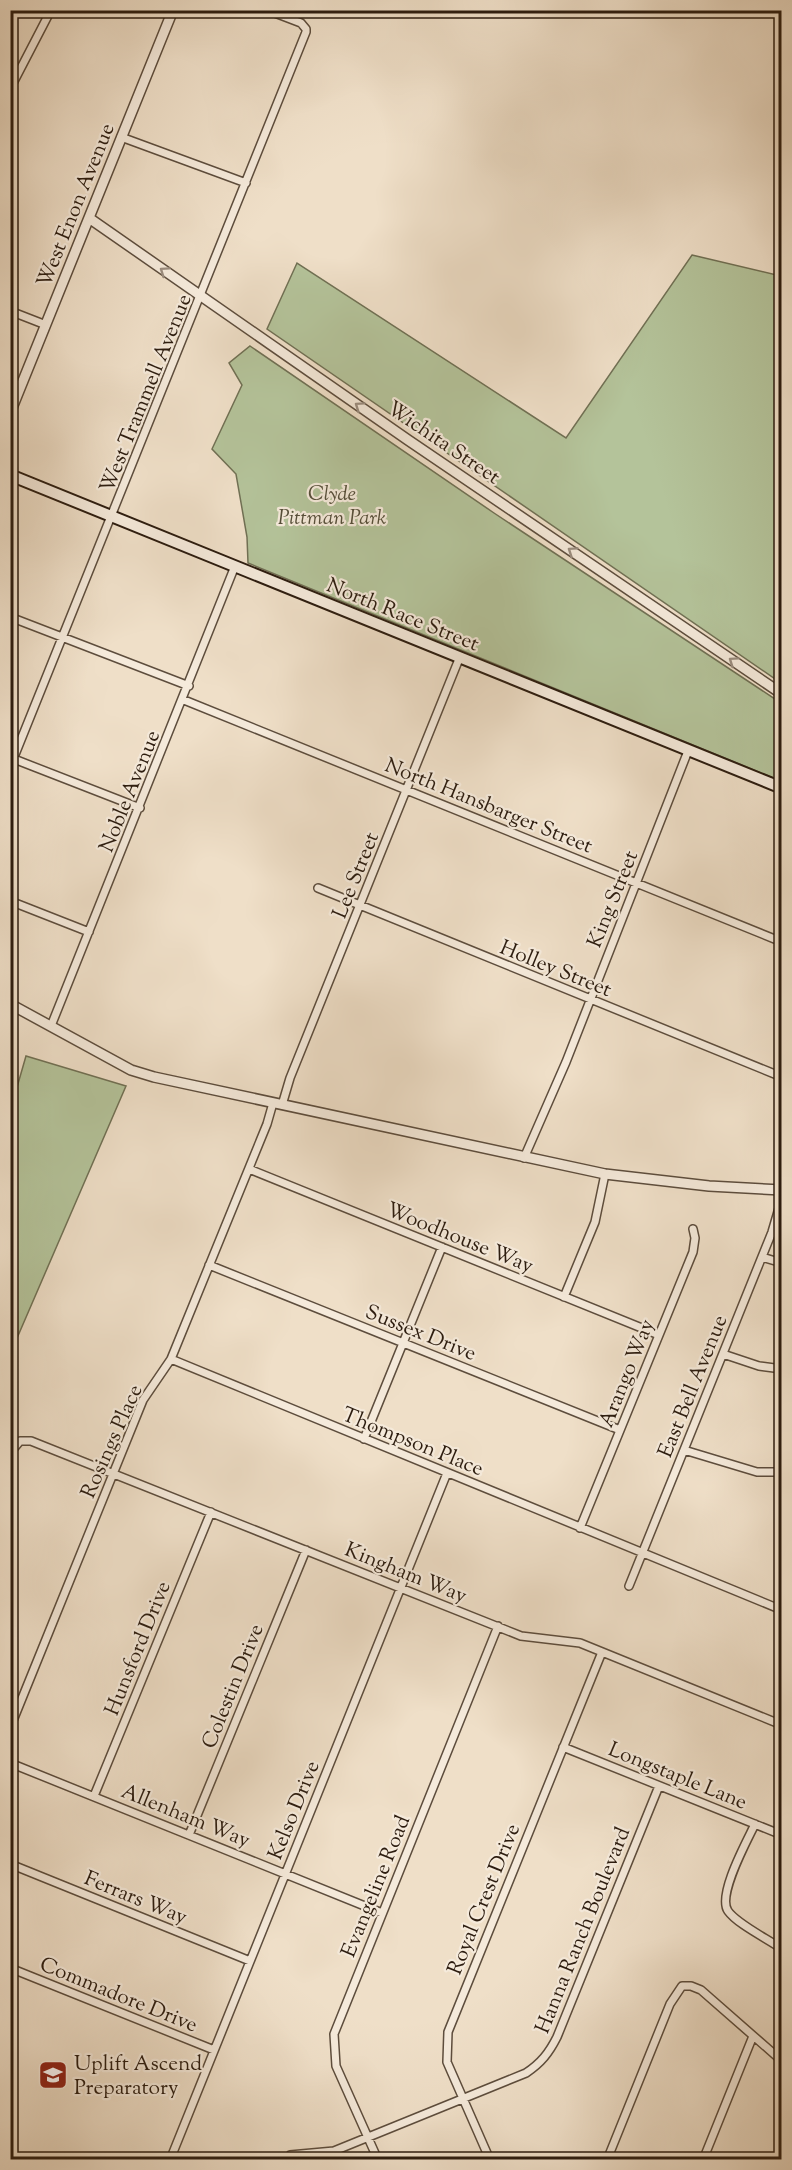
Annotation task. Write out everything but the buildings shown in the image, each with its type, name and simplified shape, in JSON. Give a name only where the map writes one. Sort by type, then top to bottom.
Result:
[{"type":"main road","name":"North Race Street","points":[[10,475],[459,659],[782,788]]},
{"type":"street","points":[[10,89],[51,10]]},
{"type":"street","name":"West Enon Avenue","points":[[10,413],[173,10]]},
{"type":"street","name":"West Trammell Avenue","points":[[10,767],[113,518],[306,29],[301,23],[267,10]]},
{"type":"street","points":[[121,136],[246,183]]},
{"type":"street","name":"Wichita Street","points":[[89,218],[408,440],[782,694]]},
{"type":"street","points":[[10,311],[46,325]]},
{"type":"street","name":"Noble Avenue","points":[[51,1026],[184,700],[235,566]]},
{"type":"street","points":[[10,617],[189,686]]},
{"type":"street","name":"Lee Street","points":[[278,1104],[459,659]]},
{"type":"street","name":"North Hansbarger Street","points":[[184,700],[782,942]]},
{"type":"street","name":"King Street","points":[[524,1158],[688,751]]},
{"type":"street","points":[[14,759],[140,808]]},
{"type":"street","name":"Holley Street","points":[[318,888],[782,1077]]},
{"type":"street","points":[[10,901],[89,932]]},
{"type":"street","points":[[10,1004],[131,1070],[605,1174],[709,1186],[782,1190]]},
{"type":"street","name":"Rosings Place","points":[[10,1728],[143,1400],[171,1359],[278,1104]]},
{"type":"street","name":"Woodhouse Way","points":[[249,1169],[659,1335]]},
{"type":"street","points":[[564,1297],[595,1222],[605,1174]]},
{"type":"street","name":"East Bell Avenue","points":[[629,1586],[762,1257],[782,1198]]},
{"type":"street","name":"Arango Way","points":[[580,1528],[693,1252],[695,1238],[693,1229]]},
{"type":"street","points":[[364,1439],[442,1247]]},
{"type":"street","points":[[762,1257],[782,1263]]},
{"type":"street","name":"Sussex Drive","points":[[209,1265],[620,1430]]},
{"type":"street","points":[[723,1353],[759,1366],[782,1369]]},
{"type":"street","name":"Thompson Place","points":[[171,1359],[782,1610]]},
{"type":"street","name":"Kingham Way","points":[[10,1453],[20,1441],[31,1441],[498,1626],[533,1639],[570,1640],[782,1725]]},
{"type":"street","points":[[684,1450],[757,1472],[782,1472]]},
{"type":"street","name":"Kelso Drive","points":[[170,2160],[447,1473]]},
{"type":"street","name":"Hunsford Drive","points":[[94,1796],[211,1512]]},
{"type":"street","name":"Colestin Drive","points":[[189,1835],[306,1550]]},
{"type":"street","name":"Evangeline Road","points":[[378,2160],[336,2066],[333,2045],[338,2021],[498,1626]]},
{"type":"street","name":"Royal Crest Drive","points":[[489,2160],[447,2062],[448,2032],[602,1652]]},
{"type":"street","name":"Longstaple Lane","points":[[563,1747],[782,1835]]},
{"type":"street","name":"Allenham Way","points":[[10,1763],[382,1913]]},
{"type":"street","name":"Hanna Ranch Boulevard","points":[[286,2160],[290,2155],[334,2151],[369,2138],[526,2073],[549,2053],[659,1786]]},
{"type":"street","points":[[755,1824],[726,1892],[725,1905],[732,1916],[782,1949]]},
{"type":"street","name":"Ferrars Way","points":[[10,1864],[250,1961]]},
{"type":"street","name":"Commadore Drive","points":[[10,1968],[214,2050]]},
{"type":"street","points":[[607,2160],[670,2004],[682,1986],[691,1986],[701,1990],[782,2061]]},
{"type":"street","points":[[703,2160],[753,2036]]},
{"type":"green space","points":[[692,255],[781,276],[781,683],[267,329],[297,263],[566,438]]},
{"type":"green space","name":"Clyde Pittman Park","points":[[250,346],[494,513],[781,703],[781,781],[248,563],[247,537],[236,474],[212,449],[242,385],[229,363]]},
{"type":"green space","points":[[26,1056],[126,1086],[11,1352],[11,1108]]},
{"type":"place","name":"Uplift Ascend Preparatory","points":[[53,2075]]}]
